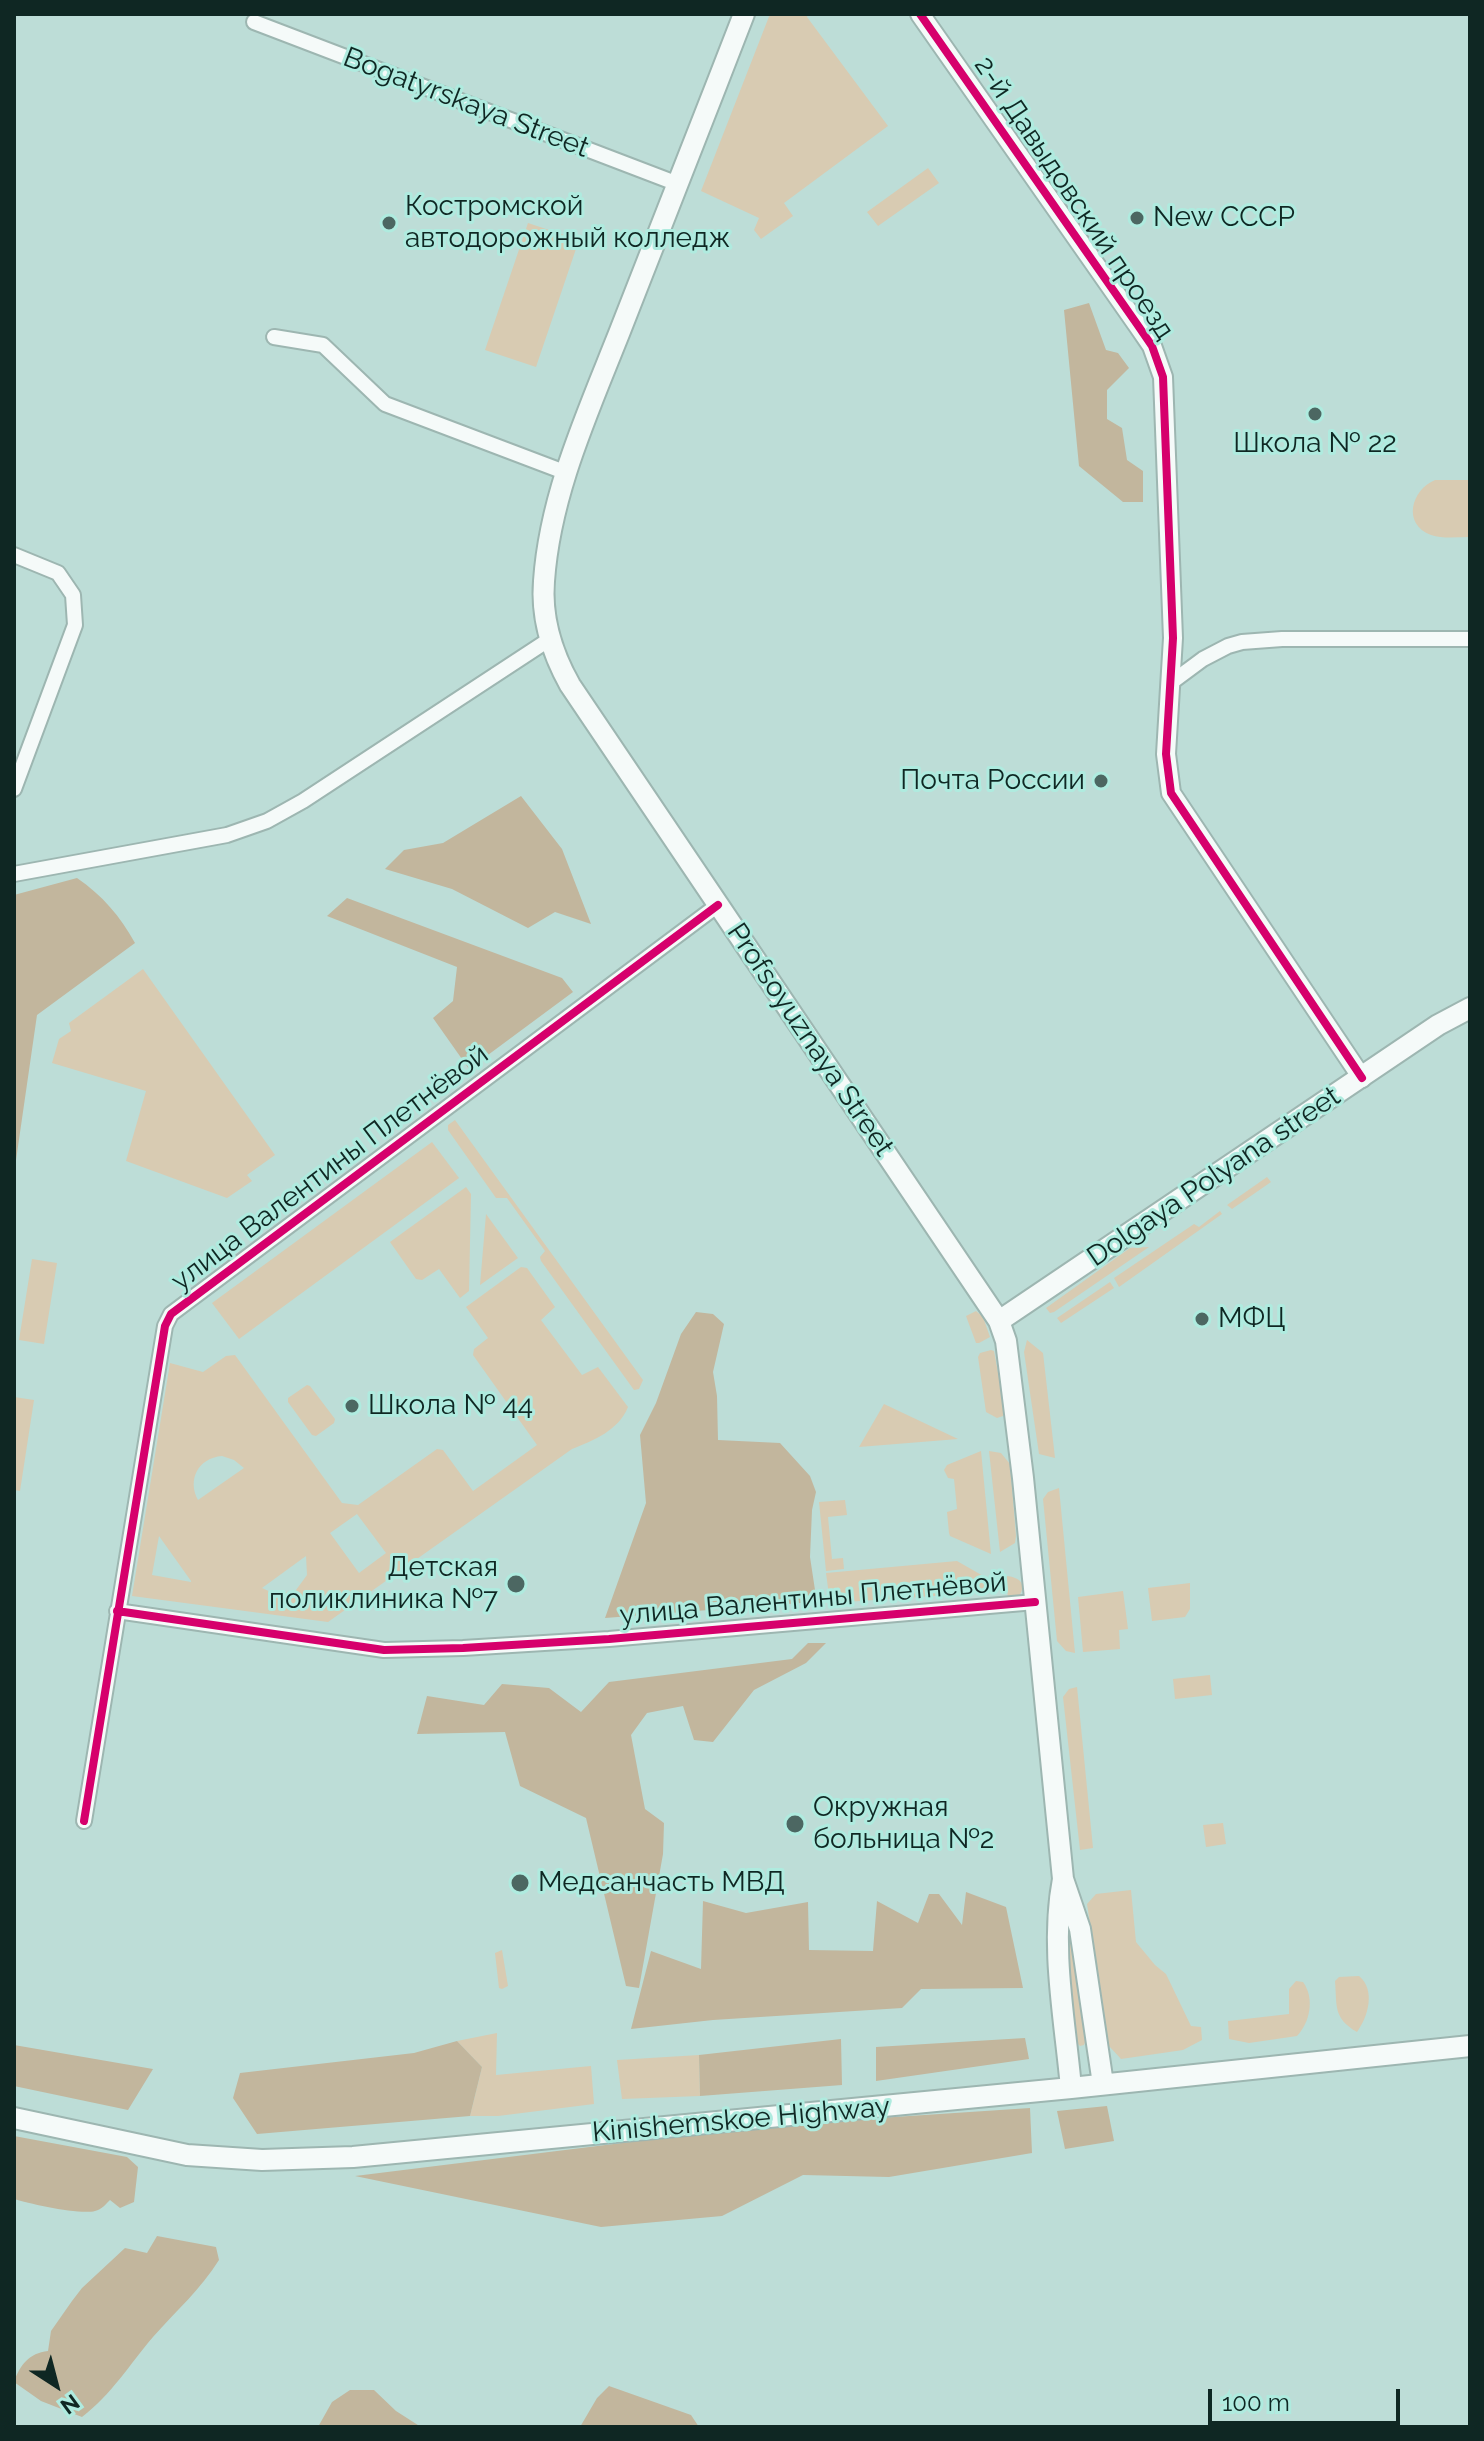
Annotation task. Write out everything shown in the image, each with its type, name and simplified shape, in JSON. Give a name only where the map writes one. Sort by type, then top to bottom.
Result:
[{"type":"main road","name":"Profsoyuznaya Street","points":[[744,14],[552,517],[543,583],[544,610],[557,662],[570,685],[999,1321],[1006,1341],[1063,1879]]},
{"type":"main road","name":"Dolgaya Polyana street","points":[[999,1321],[1438,1025],[1470,1008]]},
{"type":"main road","points":[[1063,1879],[1080,1929],[1103,2084]]},
{"type":"main road","points":[[1063,1879],[1057,1932],[1071,2088]]},
{"type":"main road","name":"Kinishemskoe Highway","points":[[14,2118],[187,2155],[262,2160],[353,2157],[1470,2046]]},
{"type":"street","name":"2-й Давыдовский проезд","points":[[920,14],[1131,315],[1159,361],[1164,389],[1173,638],[1166,754],[1171,793],[1362,1078]]},
{"type":"street","name":"Bogatyrskaya Street","points":[[254,22],[678,184]]},
{"type":"street","points":[[274,337],[323,345],[385,404],[567,473]]},
{"type":"street","points":[[14,555],[58,573],[73,595],[75,625],[14,789]]},
{"type":"street","points":[[14,874],[227,835],[267,821],[303,801],[550,639]]},
{"type":"street","points":[[1172,682],[1203,659],[1242,642],[1282,639],[1470,639]]},
{"type":"street","name":"улица Валентины Плетнёвой","points":[[84,1821],[163,1338],[171,1314],[718,905]]},
{"type":"street","name":"улица Валентины Плетнёвой","points":[[117,1611],[384,1650],[609,1639],[1035,1602]]},
{"type":"shaded area","points":[[770,14],[808,14],[807,17],[888,126],[784,203],[793,216],[761,239],[754,230],[759,218],[701,191]]},
{"type":"shaded area","points":[[928,168],[939,183],[878,226],[867,212]]},
{"type":"shaded area","points":[[528,223],[579,240],[536,367],[485,350]]},
{"type":"shaded area","points":[[1089,303],[1106,350],[1118,353],[1129,368],[1107,390],[1107,419],[1122,428],[1127,460],[1143,471],[1143,502],[1123,502],[1079,466],[1064,310]]},
{"type":"shaded area","points":[[1435,480],[1470,480],[1470,537],[1431,535],[1416,523],[1413,507],[1416,499],[1420,491]]},
{"type":"shaded area","points":[[521,796],[562,849],[591,924],[555,912],[528,928],[452,889],[385,869],[404,850],[443,843]]},
{"type":"shaded area","points":[[77,878],[110,907],[135,943],[37,1015],[14,1174],[14,895]]},
{"type":"shaded area","points":[[347,898],[562,978],[573,992],[469,1069],[433,1018],[453,1001],[457,967],[327,916]]},
{"type":"shaded area","points":[[143,969],[275,1155],[247,1175],[252,1181],[227,1198],[126,1161],[146,1091],[52,1063],[59,1039],[71,1031],[69,1023]]},
{"type":"shaded area","points":[[455,1120],[643,1380],[639,1389],[634,1390],[541,1261],[540,1257],[545,1251],[507,1198],[496,1198],[448,1130],[448,1125]]},
{"type":"shaded area","points":[[432,1142],[459,1178],[239,1339],[212,1303]]},
{"type":"shaded area","points":[[1267,1177],[1271,1182],[1232,1209],[1227,1205]]},
{"type":"shaded area","points":[[466,1187],[471,1194],[469,1291],[460,1298],[439,1269],[422,1280],[416,1279],[390,1242]]},
{"type":"shaded area","points":[[1220,1211],[1222,1214],[1119,1287],[1114,1278],[1194,1224],[1199,1227]]},
{"type":"shaded area","points":[[486,1214],[518,1258],[480,1285]]},
{"type":"shaded area","points":[[1149,1247],[1054,1312],[1050,1313],[1046,1308],[1130,1248]]},
{"type":"shaded area","points":[[32,1259],[57,1263],[44,1344],[19,1340]]},
{"type":"shaded area","points":[[521,1267],[527,1268],[555,1307],[541,1320],[582,1375],[598,1367],[628,1407],[624,1415],[604,1434],[572,1449],[328,1622],[132,1596],[170,1363],[203,1372],[226,1356],[235,1355],[342,1503],[358,1505],[437,1449],[443,1450],[473,1491],[537,1445],[473,1355],[474,1349],[488,1338],[466,1307]],"holes":[[[222,1456],[244,1468],[198,1500],[194,1478],[201,1466]],[[357,1514],[386,1553],[359,1573],[330,1533]],[[159,1536],[191,1582],[152,1575]],[[306,1556],[307,1575],[296,1590],[275,1594],[262,1588]]]},
{"type":"shaded area","points":[[1110,1282],[1114,1288],[1061,1323],[1057,1318]]},
{"type":"shaded area","points":[[976,1311],[983,1317],[990,1337],[979,1343],[976,1343],[966,1316]]},
{"type":"shaded area","points":[[696,1312],[713,1314],[724,1324],[713,1372],[718,1440],[780,1443],[810,1476],[816,1492],[810,1557],[815,1590],[813,1602],[605,1618],[646,1503],[640,1435],[656,1403],[681,1334]]},
{"type":"shaded area","points":[[1027,1340],[1043,1353],[1055,1458],[1039,1454],[1024,1352]]},
{"type":"shaded area","points":[[994,1351],[1004,1405],[1003,1416],[997,1418],[986,1412],[978,1357],[980,1353]]},
{"type":"shaded area","points":[[307,1385],[335,1419],[316,1436],[312,1435],[288,1402],[288,1398]]},
{"type":"shaded area","points":[[14,1397],[34,1400],[20,1491],[14,1490]]},
{"type":"shaded area","points":[[884,1404],[958,1439],[859,1447]]},
{"type":"shaded area","points":[[981,1451],[991,1554],[949,1533],[947,1512],[957,1509],[954,1479],[948,1478],[944,1470],[947,1465]]},
{"type":"shaded area","points":[[989,1451],[1001,1453],[1010,1464],[1016,1536],[1015,1543],[1000,1552]]},
{"type":"shaded area","points":[[1059,1488],[1075,1653],[1066,1651],[1057,1641],[1043,1499],[1048,1492]]},
{"type":"shaded area","points":[[845,1500],[847,1515],[828,1517],[832,1559],[843,1558],[844,1569],[826,1571],[819,1502]]},
{"type":"shaded area","points":[[957,1561],[992,1581],[995,1592],[830,1603],[826,1573]]},
{"type":"shaded area","points":[[1006,1576],[1022,1584],[1019,1596],[1008,1599]]},
{"type":"shaded area","points":[[1190,1583],[1190,1609],[1185,1617],[1152,1621],[1148,1588]]},
{"type":"shaded area","points":[[1123,1591],[1128,1629],[1119,1630],[1120,1649],[1083,1652],[1078,1597]]},
{"type":"shaded area","points":[[808,1643],[826,1643],[806,1663],[754,1690],[713,1742],[694,1740],[683,1706],[647,1713],[631,1735],[645,1809],[664,1823],[663,1854],[639,1988],[626,1986],[586,1818],[520,1786],[505,1732],[417,1734],[427,1696],[484,1705],[502,1684],[549,1688],[581,1712],[609,1682],[792,1659]]},
{"type":"shaded area","points":[[1210,1675],[1212,1695],[1175,1699],[1173,1679]]},
{"type":"shaded area","points":[[1077,1687],[1093,1848],[1080,1850],[1063,1697],[1069,1689]]},
{"type":"shaded area","points":[[1223,1823],[1226,1844],[1206,1847],[1203,1825]]},
{"type":"shaded area","points":[[1131,1890],[1136,1942],[1166,1974],[1191,2026],[1201,2027],[1202,2040],[1183,2050],[1121,2059],[1109,2046],[1087,1904],[1096,1894]]},
{"type":"shaded area","points":[[966,1892],[1006,1907],[1023,1988],[921,1989],[902,2008],[713,2020],[631,2029],[651,1951],[701,1969],[703,1901],[746,1913],[808,1902],[809,1950],[873,1951],[877,1901],[918,1923],[929,1894],[939,1894],[962,1925]]},
{"type":"shaded area","points":[[1068,1925],[1073,1932],[1086,2040],[1080,2046],[1077,2043],[1066,1933]]},
{"type":"shaded area","points":[[502,1950],[508,1986],[502,1989],[499,1988],[495,1953]]},
{"type":"shaded area","points":[[1359,1976],[1369,1996],[1364,2019],[1357,2032],[1340,2016],[1335,1981],[1339,1977]]},
{"type":"shaded area","points":[[1296,1981],[1303,1982],[1307,1988],[1310,2003],[1308,2017],[1297,2036],[1249,2043],[1229,2039],[1228,2021],[1289,2014],[1289,1989]]},
{"type":"shaded area","points":[[497,2033],[496,2075],[591,2066],[594,2104],[498,2116],[470,2116],[482,2067],[457,2041]]},
{"type":"shaded area","points":[[1025,2038],[1029,2059],[876,2081],[876,2047]]},
{"type":"shaded area","points":[[841,2039],[842,2085],[700,2096],[699,2055]]},
{"type":"shaded area","points":[[457,2041],[482,2067],[470,2116],[257,2134],[233,2098],[240,2073],[414,2053]]},
{"type":"shaded area","points":[[14,2045],[153,2069],[128,2110],[14,2086]]},
{"type":"shaded area","points":[[699,2055],[700,2096],[622,2099],[617,2060]]},
{"type":"shaded area","points":[[1107,2106],[1114,2141],[1065,2149],[1057,2111]]},
{"type":"shaded area","points":[[1030,2108],[1032,2153],[889,2177],[803,2175],[722,2216],[601,2227],[355,2176],[759,2126]]},
{"type":"shaded area","points":[[14,2136],[127,2157],[138,2167],[134,2202],[120,2208],[110,2200],[95,2211],[78,2212],[14,2199]]},
{"type":"shaded area","points":[[157,2236],[216,2247],[219,2260],[102,2399],[82,2417],[41,2401],[14,2382],[26,2361],[48,2351],[51,2331],[82,2288],[125,2248],[147,2253]]},
{"type":"shaded area","points":[[609,2386],[691,2415],[699,2427],[580,2427],[597,2398]]},
{"type":"shaded area","points":[[350,2390],[374,2390],[396,2411],[421,2427],[318,2427],[332,2402]]},
{"type":"cycle path","points":[[920,14],[1152,346],[1163,377],[1173,638],[1166,754],[1171,793],[1362,1078]]},
{"type":"cycle path","points":[[84,1821],[165,1326],[171,1314],[718,905]]},
{"type":"cycle path","points":[[117,1611],[384,1650],[609,1639],[1035,1602]]},
{"type":"place","name":"New СССР","points":[[1137,218]]},
{"type":"place","name":"Костромской автодорожный колледж","points":[[389,223]]},
{"type":"place","name":"Школа № 22","points":[[1315,414]]},
{"type":"place","name":"Почта России","points":[[1101,781]]},
{"type":"place","name":"МФЦ","points":[[1202,1319]]},
{"type":"place","name":"Школа № 44","points":[[352,1406]]},
{"type":"place","name":"Детская поликлиника №7","points":[[516,1584]]},
{"type":"place","name":"Окружная больница №2","points":[[795,1824]]},
{"type":"place","name":"Медсанчасть МВД","points":[[520,1883]]}]
